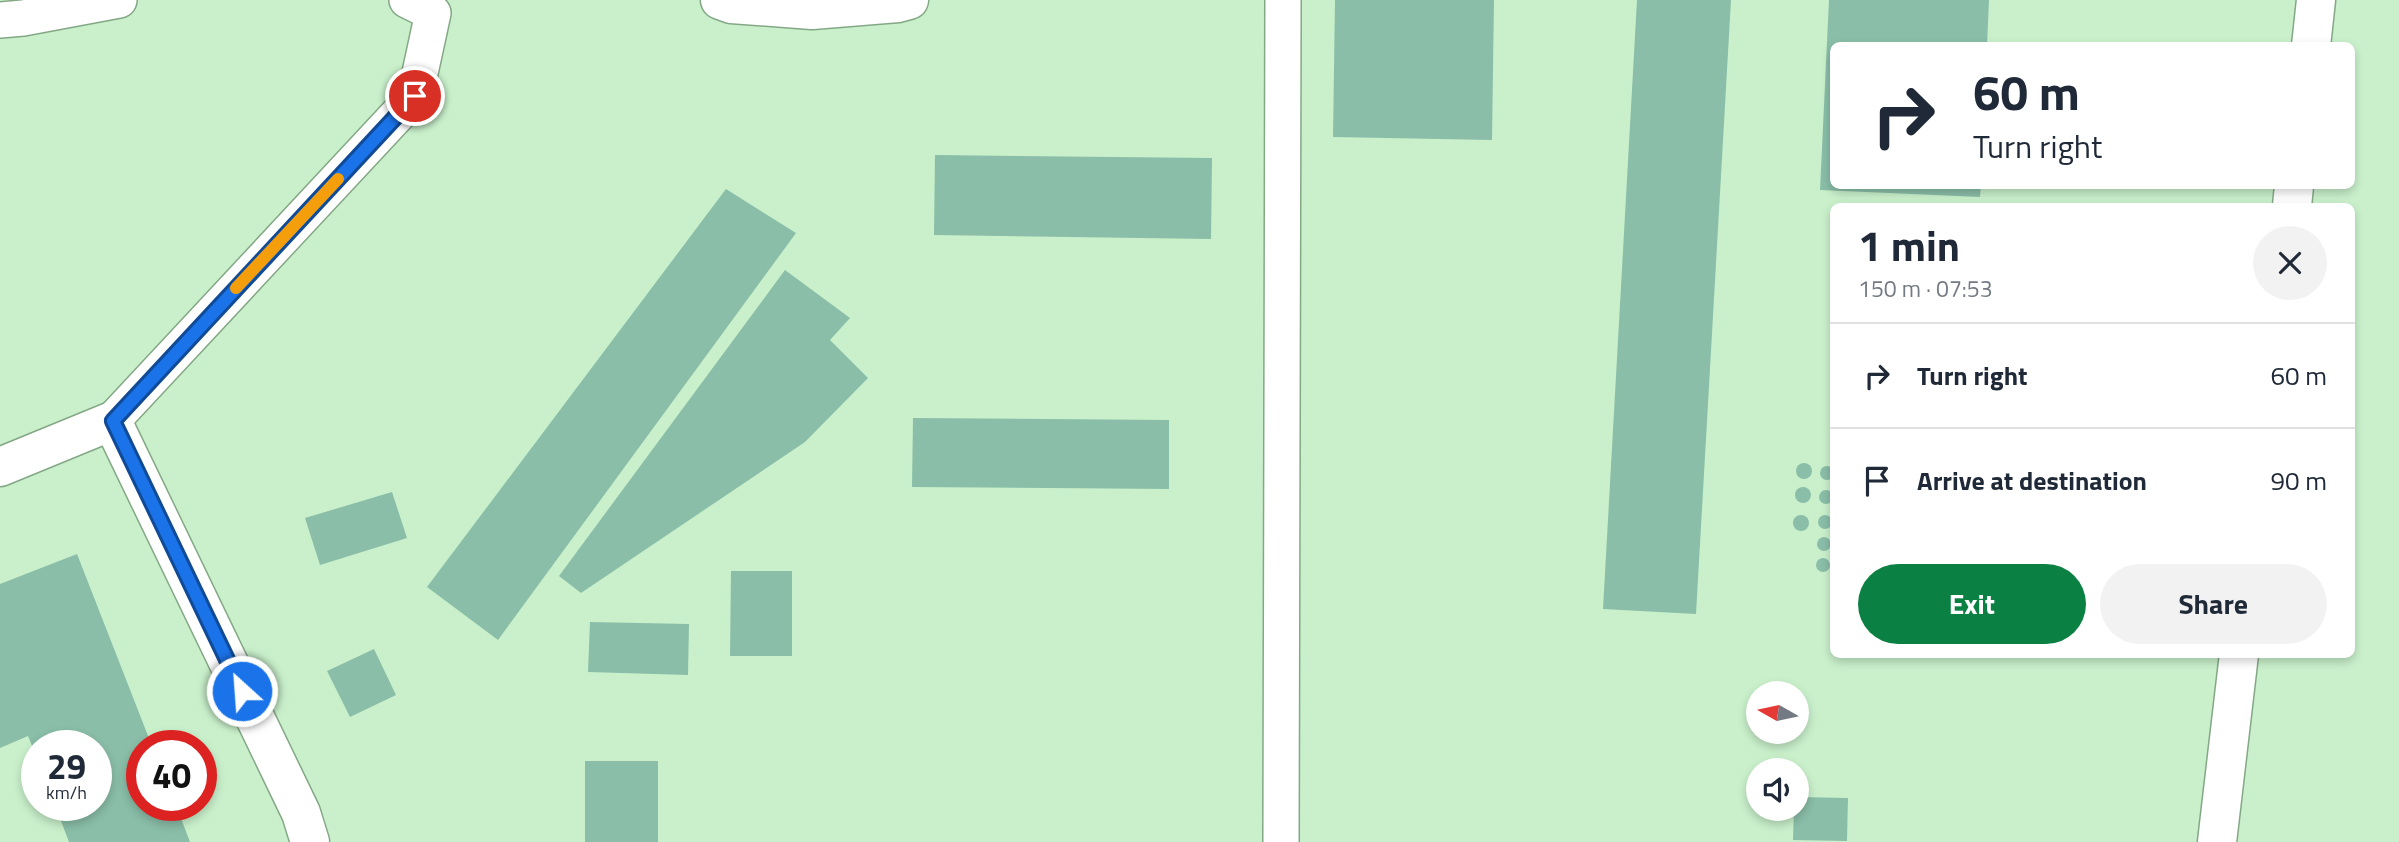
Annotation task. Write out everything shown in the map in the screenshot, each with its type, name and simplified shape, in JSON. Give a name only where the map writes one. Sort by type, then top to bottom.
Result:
[{"type":"main road","points":[[720,0],[731,4],[812,10],[908,0]]},
{"type":"main road","points":[[2311,42],[2316,0]]},
{"type":"main road","points":[[0,467],[113,421],[301,813],[310,842]]},
{"type":"main road","points":[[2217,842],[2239,658]]},
{"type":"street","points":[[0,20],[119,0]]},
{"type":"street","points":[[113,421],[415,96],[433,13],[407,0]]},
{"type":"street","points":[[1281,842],[1283,0]]},
{"type":"building","points":[[1335,0],[1494,0],[1492,140],[1333,137]]},
{"type":"building","points":[[1637,0],[1731,0],[1696,614],[1603,609]]},
{"type":"building","points":[[1829,0],[1989,0],[1987,42],[1830,42],[1830,189],[1981,189],[1980,197],[1820,190]]},
{"type":"building","points":[[935,155],[1212,158],[1211,239],[934,235]]},
{"type":"building","points":[[726,189],[796,233],[498,640],[427,587]]},
{"type":"building","points":[[785,270],[850,318],[830,340],[868,378],[805,442],[581,593],[559,576]]},
{"type":"building","points":[[913,418],[1169,420],[1169,489],[912,487]]},
{"type":"building","points":[[1804,463],[1810,465],[1810,477],[1804,479],[1798,477],[1796,471],[1798,465]]},
{"type":"building","points":[[1830,466],[1830,480],[1824,480],[1820,476],[1820,470]]},
{"type":"building","points":[[1803,487],[1809,489],[1809,501],[1803,503],[1797,501],[1795,495],[1797,489]]},
{"type":"building","points":[[1823,490],[1829,490],[1830,503],[1823,504],[1819,500],[1819,494]]},
{"type":"building","points":[[392,492],[407,538],[320,565],[305,518]]},
{"type":"building","points":[[1801,515],[1807,517],[1807,529],[1801,531],[1795,529],[1793,523],[1795,517]]},
{"type":"building","points":[[1822,515],[1828,515],[1830,527],[1822,529],[1818,525],[1818,519]]},
{"type":"building","points":[[1821,537],[1829,539],[1830,548],[1827,551],[1821,551],[1817,547],[1817,541]]},
{"type":"building","points":[[77,554],[146,730],[126,730],[126,821],[182,821],[190,842],[69,842],[61,821],[112,821],[112,730],[21,730],[21,739],[0,748],[0,584]]},
{"type":"building","points":[[1820,558],[1826,558],[1830,565],[1826,572],[1820,572],[1816,568],[1816,562]]},
{"type":"building","points":[[731,571],[792,571],[792,656],[730,656]]},
{"type":"building","points":[[590,622],[689,624],[688,675],[588,672]]},
{"type":"building","points":[[374,649],[396,695],[350,717],[327,671]]},
{"type":"building","points":[[585,761],[658,761],[658,842],[585,842]]},
{"type":"building","points":[[1809,797],[1848,798],[1847,841],[1793,840],[1794,821],[1809,821]]},
{"type":"slow traffic","points":[[236,288],[338,179]]},
{"type":"route","points":[[242,691],[113,421],[415,96]]}]
